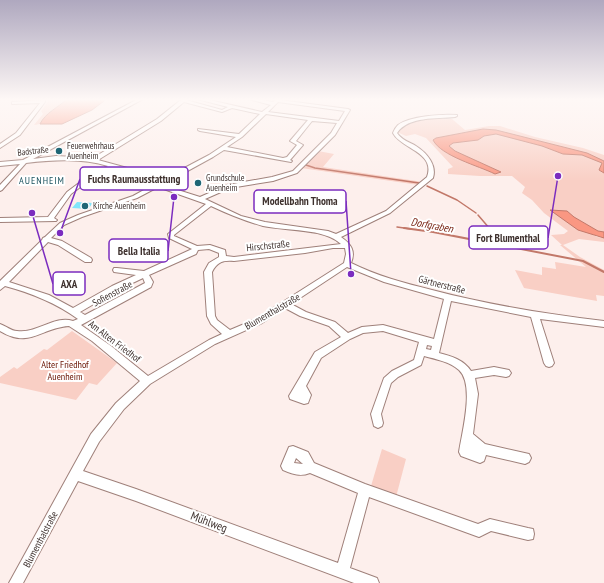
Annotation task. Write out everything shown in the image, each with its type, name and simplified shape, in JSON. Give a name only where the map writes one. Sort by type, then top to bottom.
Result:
[{"type":"street","points":[[0,146],[18,134],[24,126]]},
{"type":"street","points":[[0,189],[25,161],[89,126]]},
{"type":"street","points":[[94,160],[149,126]]},
{"type":"street","points":[[84,319],[74,311],[50,300],[2,285],[45,239],[62,224],[80,216],[133,198],[224,148],[251,126]]},
{"type":"street","points":[[285,159],[288,158],[300,145],[293,141],[305,126]]},
{"type":"street","points":[[200,199],[229,186],[290,174],[327,141],[337,126]]},
{"type":"street","points":[[347,264],[351,256],[348,246],[337,236],[388,212],[430,178],[432,173],[431,165],[417,149],[397,138],[395,133],[399,126]]},
{"type":"street","points":[[200,130],[240,136]]},
{"type":"street","points":[[224,148],[285,159],[292,162]]},
{"type":"street","name":"Badstraße","points":[[0,164],[64,158],[94,160],[129,170],[158,185],[200,199],[239,217],[256,222],[322,232],[337,236]]},
{"type":"street","points":[[50,219],[69,192],[89,178],[112,166]]},
{"type":"street","points":[[210,204],[171,234],[172,237],[196,248],[206,247],[222,252],[223,258],[212,265],[208,272],[210,316],[214,322],[229,335]]},
{"type":"street","points":[[0,220],[50,219],[62,224]]},
{"type":"street","points":[[45,239],[66,246],[88,260]]},
{"type":"street","name":"Hirschstraße","points":[[223,258],[234,259],[306,251],[333,246],[348,246]]},
{"type":"street","points":[[74,311],[115,288],[184,257],[196,248]]},
{"type":"street","name":"Gärtnerstraße","points":[[347,264],[372,276],[448,298],[506,311],[604,324]]},
{"type":"street","name":"Blumenthalstraße","points":[[16,583],[100,430],[120,406],[147,381],[212,342],[259,321],[286,305],[347,264]]},
{"type":"street","name":"Sofienstraße","points":[[75,324],[148,285],[149,282],[145,274],[117,270]]},
{"type":"street","points":[[434,355],[448,298]]},
{"type":"street","points":[[286,305],[303,314],[332,324],[347,337]]},
{"type":"street","points":[[535,315],[549,363]]},
{"type":"street","name":"Am Alten Friedhof","points":[[0,327],[13,334],[25,335],[60,324],[75,324],[130,365],[147,381]]},
{"type":"street","points":[[300,388],[318,354],[362,330],[383,328],[437,344]]},
{"type":"street","points":[[378,423],[376,414],[387,381],[395,374],[418,362],[424,340]]},
{"type":"street","points":[[421,351],[456,362],[465,369],[469,375],[473,394],[465,452],[480,457],[482,449],[525,458]]},
{"type":"street","points":[[469,375],[494,371],[506,373]]},
{"type":"street","points":[[309,466],[365,490],[479,531],[490,525],[528,534]]},
{"type":"street","name":"Mühlweg","points":[[76,474],[372,583]]},
{"type":"street","points":[[342,572],[365,490]]},
{"type":"green space","points":[[461,126],[465,130],[488,126],[501,126],[604,155],[604,161],[567,148],[495,130],[483,129],[436,138],[433,140],[480,168],[495,174],[501,172],[449,147],[453,143],[478,140],[484,136],[496,134],[542,146],[563,154],[582,155],[602,163],[599,170],[604,173],[604,232],[598,231],[574,217],[567,211],[551,210],[597,237],[604,238],[604,242],[579,239],[563,245],[580,257],[604,270],[604,296],[596,295],[597,301],[524,288],[515,270],[542,275],[542,267],[556,269],[555,262],[586,267],[560,245],[562,245],[551,235],[564,234],[568,231],[544,213],[532,200],[522,193],[525,187],[512,176],[448,174],[448,169],[453,167],[426,138],[415,134],[406,136],[397,132],[402,127]]},
{"type":"green space","points":[[318,151],[334,154],[323,167],[423,182],[419,185],[301,168]]},
{"type":"green space","name":"Alter Friedhof Auenheim","points":[[72,331],[117,363],[97,385],[89,383],[76,400],[0,383],[0,377],[14,367],[17,369],[44,349],[47,350]]},
{"type":"green space","points":[[382,449],[406,459],[396,497],[371,486]]},
{"type":"shaded area","points":[[483,129],[496,130],[587,153],[604,161],[604,173],[599,170],[602,163],[582,155],[563,154],[542,146],[496,134],[484,136],[478,140],[453,143],[449,146],[455,151],[501,172],[495,174],[452,156],[437,146],[433,140],[436,138]]},
{"type":"shaded area","points":[[550,210],[567,211],[574,217],[598,231],[604,232],[604,238],[578,230]]},
{"type":"building","name":"Kirche Auenheim","points":[[77,202],[93,203],[88,209],[72,208]]},
{"type":"waterway","points":[[306,165],[315,168],[419,183]]},
{"type":"waterway","points":[[427,186],[457,200],[476,213]]},
{"type":"waterway","points":[[478,215],[490,229]]},
{"type":"waterway","name":"Dorfgraben","points":[[397,227],[404,228]]},
{"type":"waterway","name":"Dorfgraben","points":[[404,228],[504,246]]},
{"type":"waterway","name":"Dorfgraben","points":[[404,228],[411,229]]},
{"type":"waterway","points":[[489,228],[504,246]]},
{"type":"waterway","name":"Dorfgraben","points":[[504,246],[583,261],[604,272]]},
{"type":"place","name":"Feuerwehrhaus Auenheim","points":[[59,151]]},
{"type":"place","name":"Fort Blumenthal","points":[[558,176]]},
{"type":"place","name":"Grundschule Auenheim","points":[[198,183]]},
{"type":"place","name":"Bella Italia","points":[[174,197]]},
{"type":"place","name":"Kirche Auenheim","points":[[85,206]]},
{"type":"place","name":"AXA","points":[[32,213]]},
{"type":"place","name":"Fuchs Raumausstattung","points":[[60,233]]},
{"type":"place","name":"Modellbahn Thoma","points":[[351,274]]},
{"type":"district","name":"AUENHEIM","points":[[42,180]]}]
